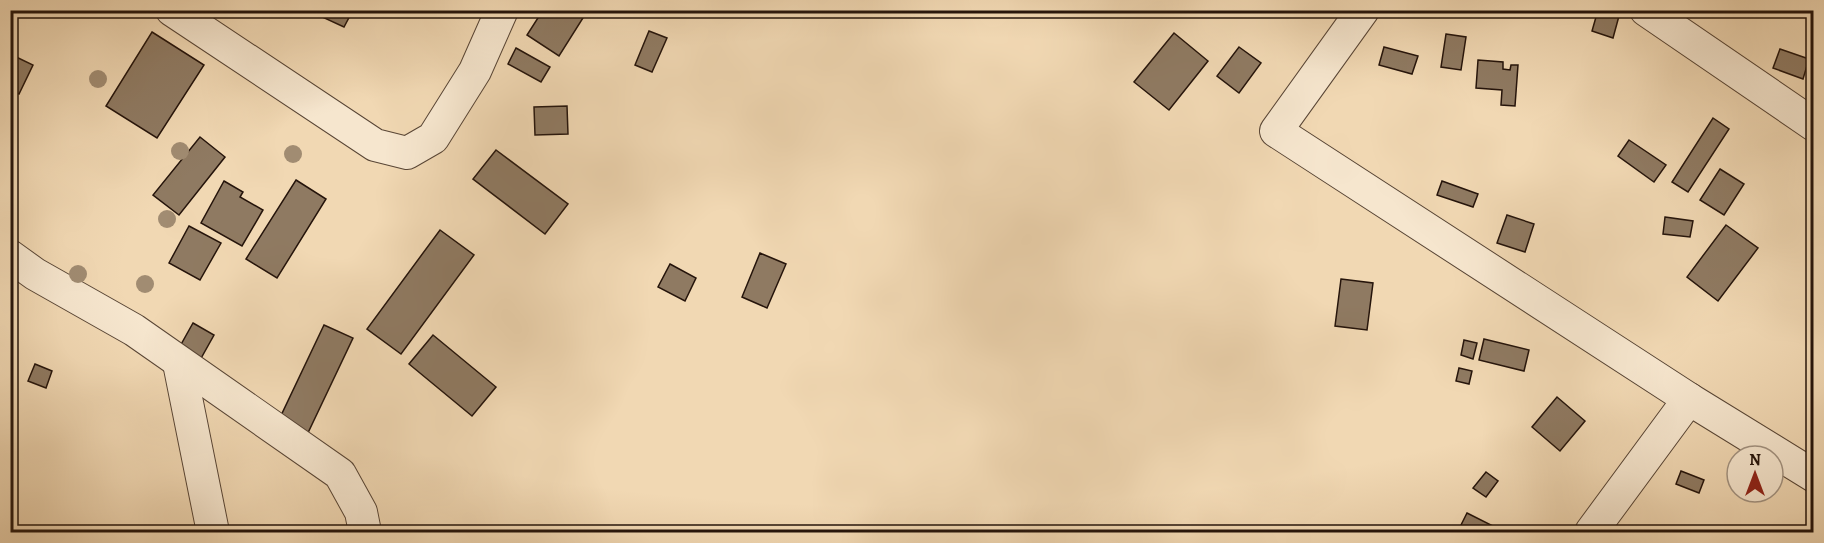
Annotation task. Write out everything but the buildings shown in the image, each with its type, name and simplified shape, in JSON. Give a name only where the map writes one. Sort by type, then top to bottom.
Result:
[{"type":"street","points":[[172,10],[375,145],[407,153],[433,138],[475,71],[502,10]]},
{"type":"street","points":[[1364,10],[1276,132],[1689,399],[1814,476]]},
{"type":"street","points":[[1646,10],[1814,124]]},
{"type":"street","points":[[10,256],[35,274],[134,330],[340,474],[361,512],[365,532]]},
{"type":"street","points":[[179,363],[213,532]]},
{"type":"street","points":[[1592,532],[1689,399]]}]
